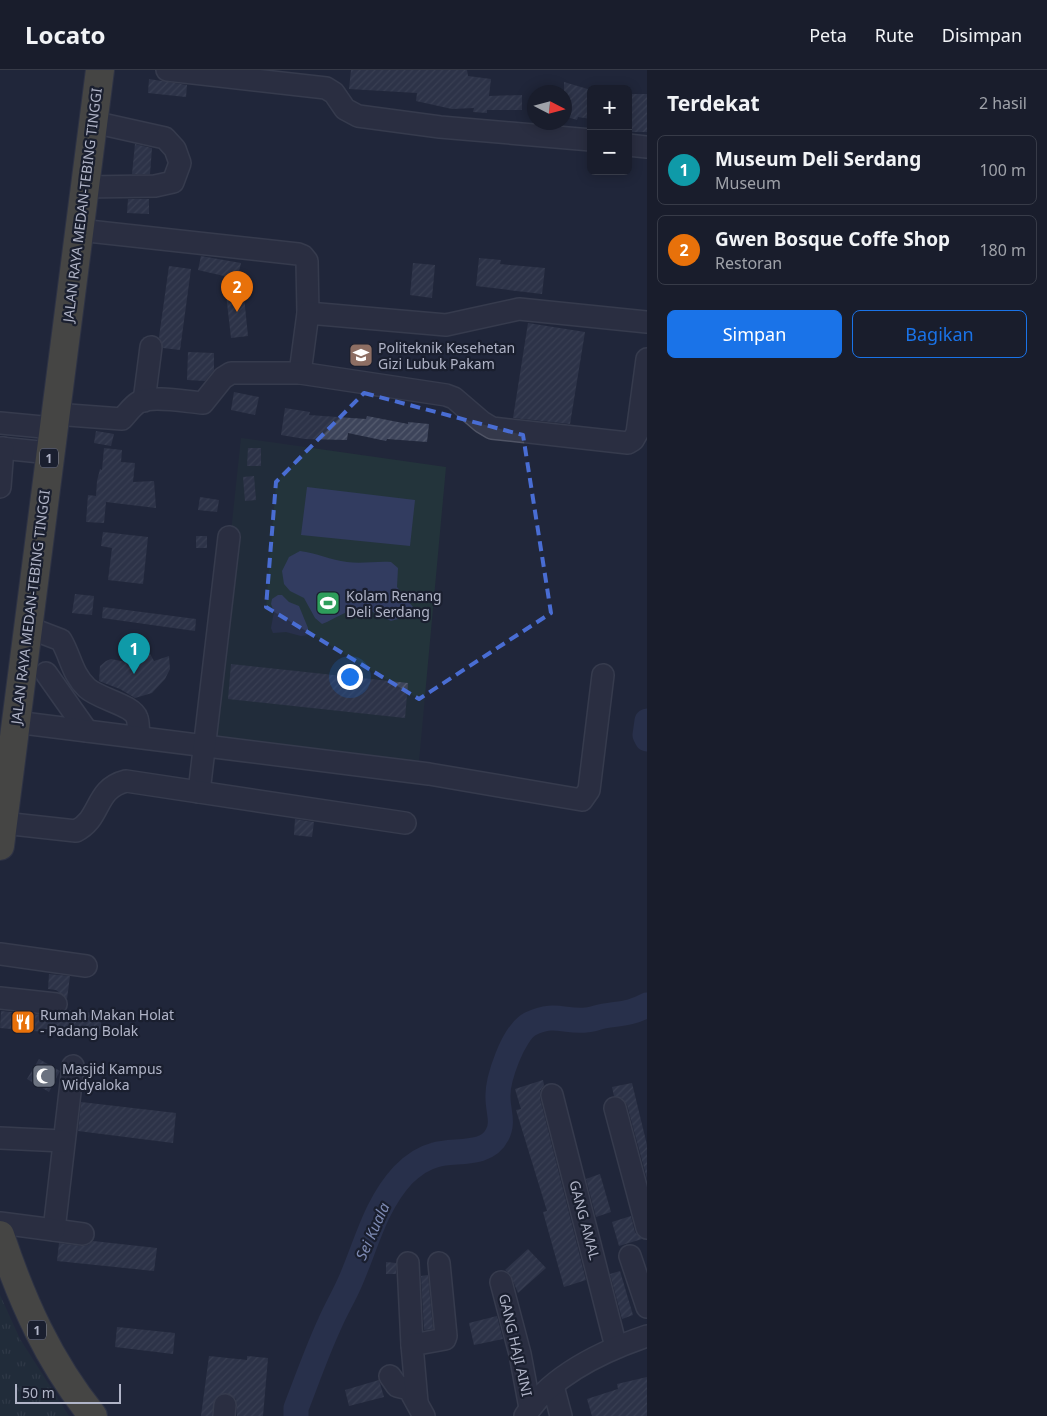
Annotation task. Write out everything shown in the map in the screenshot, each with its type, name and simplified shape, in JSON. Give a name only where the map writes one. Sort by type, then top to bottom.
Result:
[{"type":"highway","name":"JALAN RAYA MEDAN-TEBING TINGGI","points":[[8,712],[27,628],[81,70]]},
{"type":"highway","name":"JALAN RAYA MEDAN-TEBING TINGGI","points":[[1,835],[8,712],[45,435],[79,230],[100,70]]},
{"type":"highway","name":"1","points":[[0,1235],[12,1272],[36,1328],[61,1373],[93,1416]]},
{"type":"highway","name":"1","points":[[0,1287],[20,1333],[46,1379],[73,1416]]},
{"type":"street","points":[[167,70],[326,88],[334,93],[345,109],[358,116],[440,127],[587,140]]},
{"type":"street","points":[[84,188],[155,186],[173,182],[180,163],[175,149],[165,138],[93,122]]},
{"type":"street","points":[[632,145],[647,147]]},
{"type":"street","points":[[79,230],[303,256],[307,261],[308,313],[300,373]]},
{"type":"street","points":[[308,313],[446,325],[519,309],[647,322]]},
{"type":"street","points":[[144,401],[151,347]]},
{"type":"street","points":[[0,487],[1,448],[45,435],[122,419],[138,402],[158,399],[204,403],[223,378],[239,371],[300,373],[454,398],[492,428],[628,442],[633,440],[637,433],[647,359]]},
{"type":"street","points":[[0,424],[45,435]]},
{"type":"street","points":[[199,792],[229,537]]},
{"type":"street","points":[[27,628],[62,640],[75,674],[88,689],[103,699],[131,709],[137,717],[139,737]]},
{"type":"street","points":[[46,673],[87,731]]},
{"type":"street","points":[[8,712],[87,731],[429,774],[582,800],[588,790],[603,674]]},
{"type":"street","points":[[1,835],[76,831],[85,827],[113,784],[126,781],[405,823]]},
{"type":"street","points":[[0,954],[86,966]]},
{"type":"street","points":[[0,998],[56,1004]]},
{"type":"street","points":[[54,1230],[73,1066]]},
{"type":"street","name":"GANG AMAL","points":[[552,1095],[616,1347]]},
{"type":"street","points":[[615,1108],[647,1228]]},
{"type":"street","points":[[0,1138],[63,1141]]},
{"type":"street","points":[[0,1223],[83,1234]]},
{"type":"street","points":[[630,1256],[647,1308]]},
{"type":"street","points":[[408,1263],[412,1345],[421,1409]]},
{"type":"street","points":[[412,1345],[442,1340],[446,1336],[439,1263]]},
{"type":"street","name":"GANG HAJI AINI","points":[[501,1282],[520,1354],[527,1412]]},
{"type":"street","points":[[527,1412],[552,1386],[579,1367],[616,1347],[647,1336]]},
{"type":"street","points":[[390,1376],[397,1386],[408,1390],[421,1409]]},
{"type":"street","points":[[552,1386],[561,1416]]},
{"type":"highlighted area","points":[[364,393],[523,435],[551,613],[419,699],[266,607],[276,482]]},
{"type":"green space","name":"Kolam Renang Deli Serdang","points":[[241,438],[446,467],[419,761],[209,740]]},
{"type":"green space","points":[[0,1295],[20,1339],[69,1416],[0,1416]]},
{"type":"water","points":[[307,487],[415,500],[410,546],[301,535]]},
{"type":"water","points":[[300,551],[347,562],[391,562],[398,568],[397,587],[413,607],[411,615],[391,621],[373,612],[357,609],[322,624],[315,618],[304,598],[290,591],[284,584],[282,571],[289,557]]},
{"type":"water","points":[[282,595],[289,602],[299,606],[308,628],[308,635],[301,636],[286,632],[273,633],[271,628],[274,612],[271,604],[272,599]]},
{"type":"building","points":[[351,70],[467,70],[468,76],[491,79],[489,96],[522,95],[522,110],[487,110],[487,113],[473,112],[474,108],[452,109],[416,101],[417,93],[349,89]]},
{"type":"building","points":[[149,79],[187,85],[186,97],[148,93]]},
{"type":"building","points":[[564,82],[587,89],[587,118],[578,117],[577,120],[572,118],[572,85],[564,85]]},
{"type":"building","points":[[632,94],[647,94],[647,132],[632,132]]},
{"type":"building","points":[[135,144],[152,148],[150,174],[132,174]]},
{"type":"building","points":[[128,199],[149,199],[149,214],[127,213]]},
{"type":"building","points":[[201,256],[241,263],[235,288],[243,287],[248,336],[231,338],[224,276],[198,270]]},
{"type":"building","points":[[479,258],[501,260],[500,264],[545,268],[542,294],[476,286]]},
{"type":"building","points":[[413,263],[435,265],[432,298],[410,295]]},
{"type":"building","points":[[169,266],[191,269],[180,350],[163,348],[159,337]]},
{"type":"building","points":[[528,323],[585,332],[570,424],[513,418]]},
{"type":"building","points":[[188,352],[214,353],[214,370],[205,381],[187,380]]},
{"type":"building","points":[[234,392],[259,397],[255,415],[231,410]]},
{"type":"building","points":[[285,408],[310,412],[309,415],[366,419],[367,416],[408,424],[408,422],[429,424],[427,442],[387,439],[386,441],[348,433],[347,440],[305,439],[281,435]]},
{"type":"building","points":[[96,431],[114,434],[111,446],[94,443]]},
{"type":"building","points":[[104,448],[122,450],[121,462],[135,463],[133,482],[154,481],[156,508],[106,502],[104,523],[86,522],[88,495],[96,496],[97,481],[100,469],[102,470]]},
{"type":"building","points":[[248,448],[261,448],[261,466],[247,466]]},
{"type":"building","points":[[254,476],[256,500],[245,501],[243,477]]},
{"type":"building","points":[[200,497],[219,500],[217,512],[198,510]]},
{"type":"building","points":[[103,532],[148,537],[143,584],[108,580],[112,548],[101,546]]},
{"type":"building","points":[[196,536],[207,536],[207,548],[196,548]]},
{"type":"building","points":[[75,594],[94,596],[92,615],[72,613]]},
{"type":"building","points":[[103,607],[196,619],[195,631],[102,618]]},
{"type":"building","points":[[122,638],[145,645],[154,661],[169,656],[170,669],[165,679],[152,693],[135,698],[120,689],[99,681],[100,666],[106,661],[111,659],[131,663]]},
{"type":"building","points":[[231,664],[408,683],[405,718],[228,699]]},
{"type":"building","points":[[295,819],[314,822],[312,837],[294,835]]},
{"type":"building","points":[[49,974],[70,976],[67,999],[56,990],[48,989]]},
{"type":"building","points":[[67,1010],[102,1014],[100,1035],[45,1029],[45,1032],[0,1028],[1,1011],[55,1016],[61,1015]]},
{"type":"building","name":"Masjid Kampus Widyaloka","points":[[39,1059],[60,1071],[49,1092],[27,1079]]},
{"type":"building","points":[[543,1080],[544,1085],[540,1091],[540,1098],[586,1280],[564,1287],[543,1212],[547,1211],[516,1110],[521,1109],[515,1089]]},
{"type":"building","points":[[632,1083],[647,1145],[647,1179],[627,1105],[623,1099],[614,1096],[612,1087]]},
{"type":"building","points":[[81,1102],[176,1113],[173,1143],[78,1131]]},
{"type":"building","points":[[600,1174],[611,1212],[596,1217],[586,1179]]},
{"type":"building","points":[[631,1216],[635,1232],[642,1239],[619,1246],[612,1222]]},
{"type":"building","points":[[93,1241],[157,1248],[154,1271],[57,1261],[59,1243],[82,1246],[88,1245]]},
{"type":"building","points":[[528,1249],[546,1268],[518,1293],[510,1274],[505,1270]]},
{"type":"building","points":[[386,1262],[396,1263],[396,1274],[386,1274]]},
{"type":"building","points":[[620,1271],[633,1315],[622,1319],[610,1274]]},
{"type":"building","points":[[428,1275],[433,1329],[424,1330],[421,1276]]},
{"type":"building","points":[[497,1316],[503,1339],[474,1345],[469,1323]]},
{"type":"building","points":[[117,1327],[175,1333],[173,1354],[115,1347]]},
{"type":"building","points":[[209,1356],[247,1360],[247,1356],[268,1358],[263,1416],[237,1416],[236,1399],[226,1393],[215,1398],[212,1416],[201,1416]]},
{"type":"building","points":[[647,1377],[647,1416],[592,1416],[587,1399],[618,1389],[617,1384]]},
{"type":"building","points":[[379,1380],[384,1397],[349,1406],[345,1390]]},
{"type":"waterway","name":"Sei Kuala","points":[[647,721],[645,735],[647,739]]},
{"type":"waterway","name":"Sei Kuala","points":[[296,1416],[296,1408],[321,1344],[385,1199],[403,1175],[422,1160],[443,1153],[478,1149],[492,1142],[500,1126],[498,1090],[503,1069],[512,1047],[524,1029],[539,1020],[553,1018],[588,1020],[631,1012],[647,1005]]},
{"type":"place","name":"Gwen Bosque Coffe Shop","points":[[237,312]]},
{"type":"place","name":"Politeknik Kesehetan Gizi Lubuk Pakam","points":[[361,355]]},
{"type":"place","name":"Kolam Renang Deli Serdang","points":[[328,603]]},
{"type":"place","name":"Museum Deli Serdang","points":[[134,674]]},
{"type":"place","name":"Rumah Makan Holat - Padang Bolak","points":[[23,1022]]},
{"type":"place","name":"Masjid Kampus Widyaloka","points":[[44,1076]]}]
